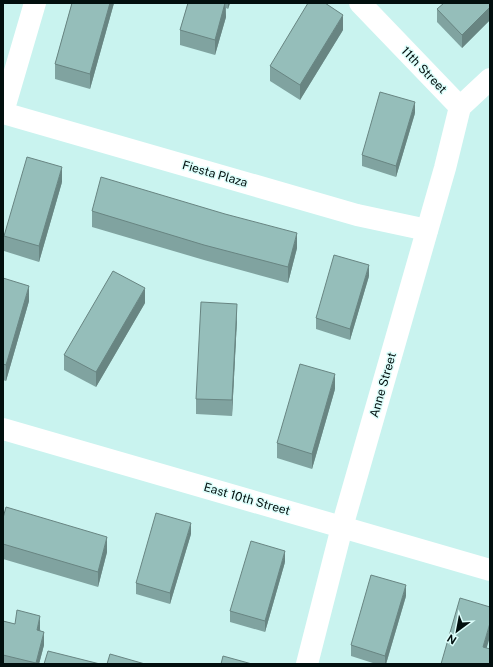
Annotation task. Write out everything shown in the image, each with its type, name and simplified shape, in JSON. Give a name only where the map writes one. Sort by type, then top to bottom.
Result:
[{"type":"street","points":[[3,112],[34,3]]},
{"type":"street","name":"11th Street","points":[[360,3],[460,107]]},
{"type":"street","points":[[460,107],[490,79]]},
{"type":"street","name":"Anne Street","points":[[308,664],[342,527],[428,230],[460,107]]},
{"type":"street","name":"Fiesta Plaza","points":[[3,112],[356,215],[428,230]]},
{"type":"street","name":"East 10th Street","points":[[3,429],[490,570]]},
{"type":"building","points":[[72,3],[110,3],[90,74],[55,64]]},
{"type":"building","points":[[188,3],[225,3],[215,40],[180,30]]},
{"type":"building","points":[[308,3],[325,3],[343,15],[300,85],[270,66]]},
{"type":"building","points":[[444,3],[490,3],[490,7],[462,35],[437,9]]},
{"type":"building","points":[[380,92],[415,102],[396,166],[362,155]]},
{"type":"building","points":[[27,157],[62,167],[39,246],[4,236]]},
{"type":"building","points":[[101,177],[225,214],[297,233],[288,267],[204,245],[92,211]]},
{"type":"building","points":[[334,255],[369,265],[350,329],[316,318]]},
{"type":"building","points":[[113,271],[145,288],[96,372],[64,355]]},
{"type":"building","points":[[3,278],[29,286],[6,365],[3,364]]},
{"type":"building","points":[[201,302],[237,304],[232,400],[196,399]]},
{"type":"building","points":[[300,364],[335,374],[312,454],[277,443]]},
{"type":"building","points":[[6,507],[107,537],[98,572],[3,544],[3,518]]},
{"type":"building","points":[[156,513],[191,523],[170,593],[136,583]]},
{"type":"building","points":[[251,541],[285,551],[265,621],[230,611]]},
{"type":"building","points":[[371,575],[406,585],[385,656],[351,645]]},
{"type":"building","points":[[460,598],[490,607],[490,623],[483,647],[490,649],[490,664],[441,664]]},
{"type":"building","points":[[17,610],[40,616],[37,630],[44,632],[36,663],[3,655],[3,621],[15,624]]},
{"type":"building","points":[[48,651],[100,664],[44,664]]},
{"type":"building","points":[[110,654],[145,664],[107,664]]},
{"type":"building","points":[[223,656],[252,664],[221,664]]}]
